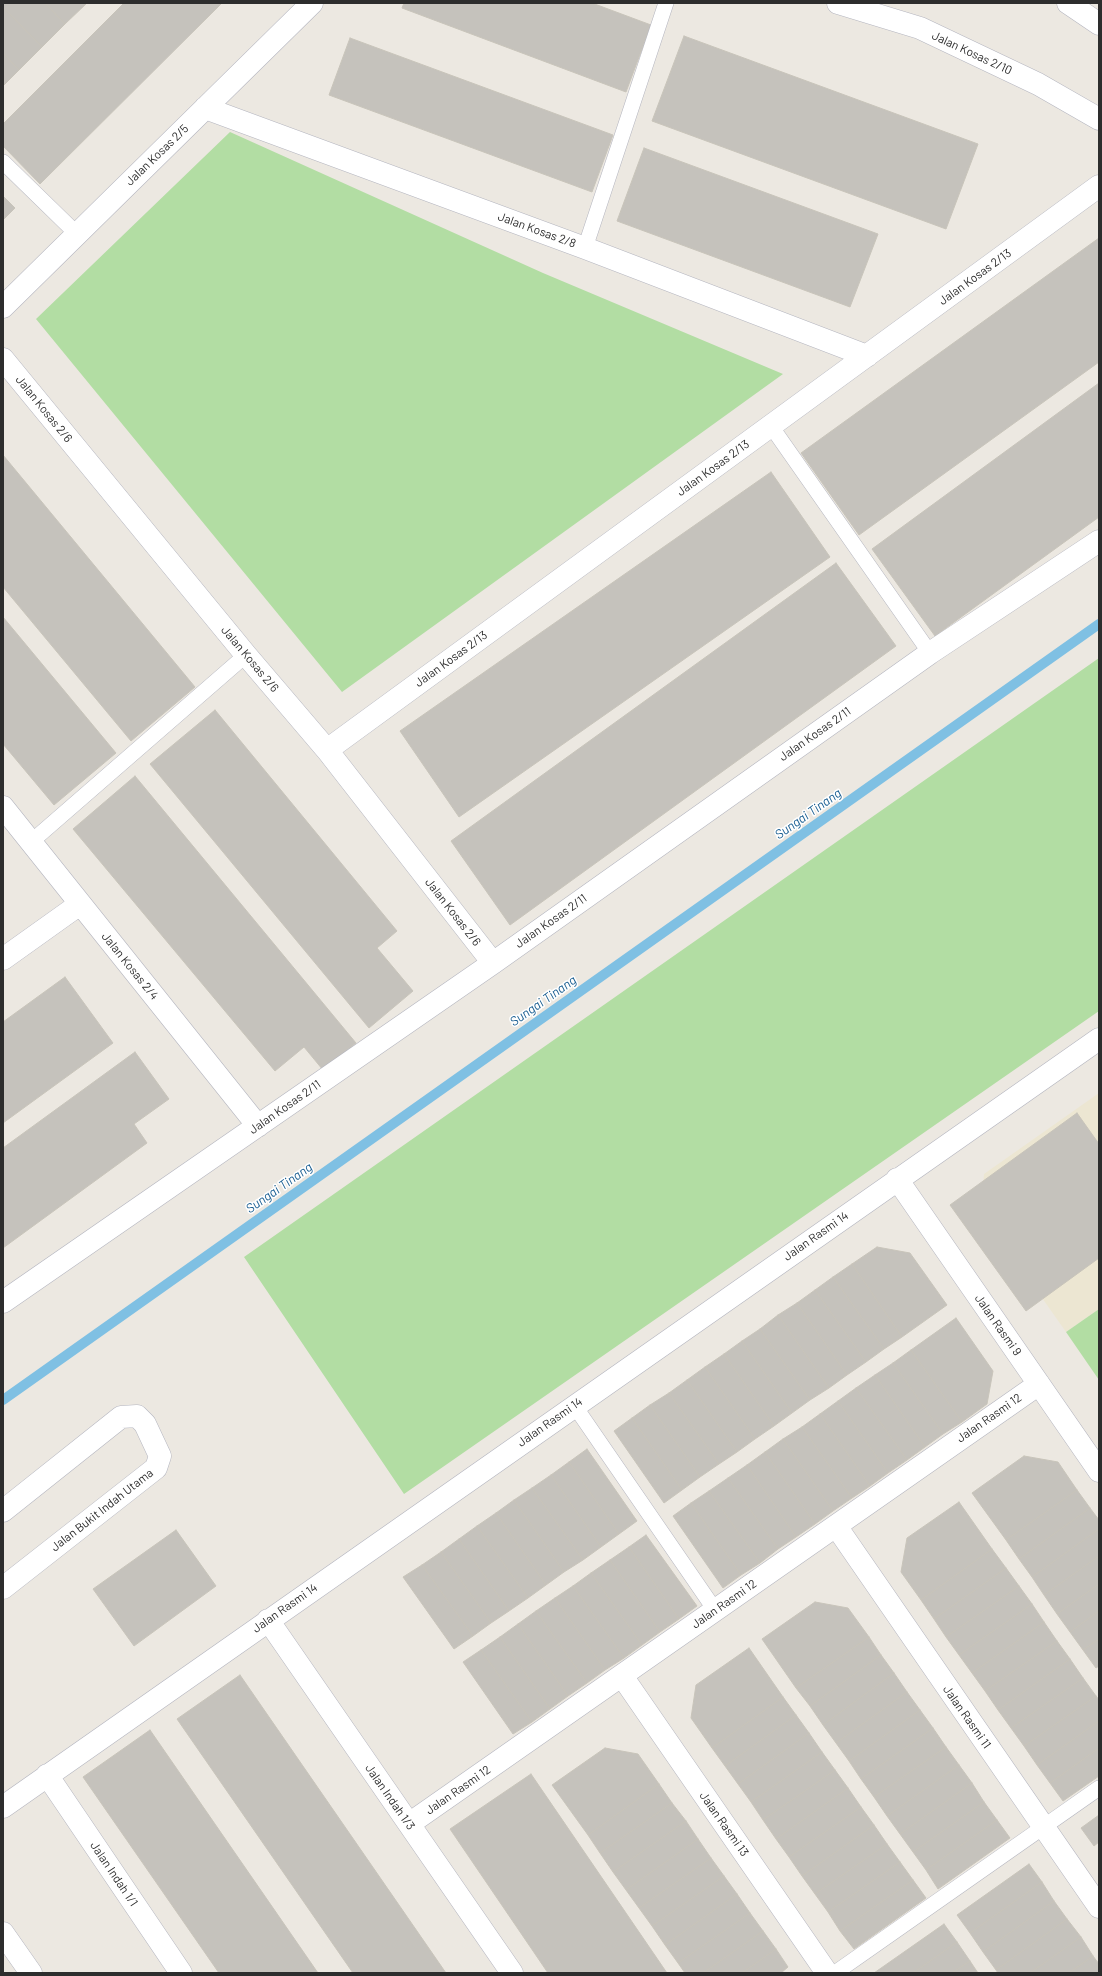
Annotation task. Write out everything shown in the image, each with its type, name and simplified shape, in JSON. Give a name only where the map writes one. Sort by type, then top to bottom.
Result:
[{"type":"street","name":"Jalan Kosas 2/5","points":[[3,307],[312,3]]},
{"type":"street","name":"Jalan Kosas 2/10","points":[[838,3],[920,28],[1038,84],[1099,119]]},
{"type":"street","points":[[1068,3],[1099,24]]},
{"type":"street","name":"Jalan Kosas 2/8","points":[[205,108],[584,248],[867,356]]},
{"type":"street","name":"Jalan Kosas 2/13","points":[[326,750],[1099,186]]},
{"type":"street","name":"Jalan Kosas 2/6","points":[[3,360],[326,750],[493,963]]},
{"type":"street","name":"Jalan Kosas 2/11","points":[[3,1302],[493,963],[930,653],[1099,542]]},
{"type":"street","name":"Jalan Kosas 2/4","points":[[3,807],[258,1126]]},
{"type":"street","points":[[3,960],[80,904]]},
{"type":"street","name":"Jalan Rasmi 14","points":[[3,1806],[1099,1039]]},
{"type":"street","name":"Jalan Rasmi 9","points":[[897,1179],[1099,1471]]},
{"type":"street","name":"Jalan Rasmi 12","points":[[409,1824],[1039,1384]]},
{"type":"street","name":"Jalan Bukit Indah Utama","points":[[3,1510],[121,1417],[137,1416],[145,1424],[160,1456],[156,1468],[3,1588]]},
{"type":"street","name":"Jalan Rasmi 11","points":[[836,1526],[1099,1907]]},
{"type":"street","name":"Jalan Indah 1/3","points":[[268,1620],[512,1973]]},
{"type":"street","name":"Jalan Rasmi 13","points":[[622,1676],[827,1973]]},
{"type":"street","name":"Jalan Indah 1/1","points":[[47,1775],[182,1973]]},
{"type":"street","points":[[3,1933],[31,1973]]},
{"type":"lane","points":[[584,248],[666,3]]},
{"type":"lane","points":[[3,162],[77,234]]},
{"type":"lane","points":[[771,426],[930,653]]},
{"type":"lane","points":[[31,842],[246,655]]},
{"type":"lane","points":[[574,1406],[715,1610]]},
{"type":"lane","points":[[835,1973],[1099,1788]]},
{"type":"shaded area","points":[[1099,1093],[1099,1309],[1066,1332],[981,1211],[984,1174]]},
{"type":"green space","points":[[230,132],[543,273],[783,374],[342,692],[36,319]]},
{"type":"green space","points":[[1099,658],[1099,1011],[404,1494],[244,1257]]},
{"type":"green space","points":[[1099,1309],[1099,1380],[1066,1332]]},
{"type":"building","points":[[3,3],[45,3],[65,24],[42,47],[3,7]]},
{"type":"building","points":[[45,3],[87,3],[65,24]]},
{"type":"building","points":[[124,3],[222,3],[40,184],[3,146],[3,124]]},
{"type":"building","points":[[404,3],[592,3],[651,25],[626,92],[402,8]]},
{"type":"building","points":[[3,7],[42,47],[19,70],[3,53]]},
{"type":"building","points":[[684,36],[978,144],[946,229],[652,121]]},
{"type":"building","points":[[350,38],[613,135],[592,192],[329,95]]},
{"type":"building","points":[[3,53],[19,70],[3,86]]},
{"type":"building","points":[[644,148],[878,234],[850,307],[617,221]]},
{"type":"building","points":[[3,196],[15,208],[3,220]]},
{"type":"building","points":[[1099,238],[1099,362],[859,535],[801,453]]},
{"type":"building","points":[[1099,383],[1099,517],[935,636],[872,549]]},
{"type":"building","points":[[3,455],[195,687],[131,741],[3,587]]},
{"type":"building","points":[[771,472],[830,557],[459,817],[400,731]]},
{"type":"building","points":[[836,563],[896,646],[510,925],[451,841]]},
{"type":"building","points":[[3,617],[116,753],[54,805],[3,744]]},
{"type":"building","points":[[215,710],[397,931],[377,948],[413,991],[369,1028],[150,764]]},
{"type":"building","points":[[135,776],[356,1043],[323,1070],[304,1047],[275,1071],[73,829]]},
{"type":"building","points":[[65,977],[113,1043],[3,1123],[3,1022]]},
{"type":"building","points":[[135,1052],[169,1099],[134,1124],[147,1143],[3,1248],[3,1148]]},
{"type":"building","points":[[1077,1113],[1099,1144],[1099,1258],[1026,1311],[950,1205]]},
{"type":"building","points":[[877,1247],[910,1253],[947,1305],[902,1337],[852,1264]]},
{"type":"building","points":[[852,1264],[902,1337],[884,1349],[833,1277]]},
{"type":"building","points":[[833,1277],[884,1349],[866,1362],[815,1290]]},
{"type":"building","points":[[815,1290],[866,1362],[847,1375],[797,1303]]},
{"type":"building","points":[[797,1303],[847,1375],[829,1388],[778,1315]]},
{"type":"building","points":[[778,1315],[829,1388],[810,1400],[760,1329]]},
{"type":"building","points":[[956,1318],[993,1371],[987,1404],[962,1422],[911,1350]]},
{"type":"building","points":[[760,1329],[810,1400],[792,1413],[742,1341]]},
{"type":"building","points":[[742,1341],[792,1413],[774,1426],[724,1354]]},
{"type":"building","points":[[911,1350],[962,1422],[943,1434],[893,1363]]},
{"type":"building","points":[[724,1354],[774,1426],[755,1439],[705,1367]]},
{"type":"building","points":[[893,1363],[943,1434],[925,1447],[875,1375]]},
{"type":"building","points":[[705,1367],[755,1439],[737,1452],[687,1380]]},
{"type":"building","points":[[875,1375],[925,1447],[907,1460],[856,1388]]},
{"type":"building","points":[[687,1380],[737,1452],[719,1464],[669,1393]]},
{"type":"building","points":[[856,1388],[907,1460],[888,1473],[838,1401]]},
{"type":"building","points":[[669,1393],[719,1464],[700,1477],[650,1405]]},
{"type":"building","points":[[838,1401],[888,1473],[870,1486],[820,1414]]},
{"type":"building","points":[[650,1405],[700,1477],[682,1490],[632,1418]]},
{"type":"building","points":[[820,1414],[870,1486],[852,1498],[802,1427]]},
{"type":"building","points":[[632,1418],[682,1490],[664,1503],[614,1431]]},
{"type":"building","points":[[802,1427],[852,1498],[833,1511],[783,1439]]},
{"type":"building","points":[[783,1439],[833,1511],[815,1524],[765,1452]]},
{"type":"building","points":[[587,1449],[637,1521],[619,1534],[569,1462]]},
{"type":"building","points":[[765,1452],[815,1524],[796,1537],[747,1465]]},
{"type":"building","points":[[1024,1456],[1058,1462],[1077,1490],[1006,1540],[972,1493]]},
{"type":"building","points":[[569,1462],[619,1534],[601,1547],[551,1475]]},
{"type":"building","points":[[747,1465],[796,1537],[778,1549],[728,1478]]},
{"type":"building","points":[[551,1475],[601,1547],[583,1560],[532,1488]]},
{"type":"building","points":[[728,1478],[778,1549],[760,1563],[709,1491]]},
{"type":"building","points":[[532,1488],[583,1560],[564,1572],[514,1500]]},
{"type":"building","points":[[1077,1490],[1090,1508],[1019,1559],[1006,1540]]},
{"type":"building","points":[[709,1491],[760,1563],[741,1575],[691,1503]]},
{"type":"building","points":[[514,1500],[564,1572],[546,1585],[496,1513]]},
{"type":"building","points":[[959,1502],[992,1549],[921,1600],[901,1572],[907,1538]]},
{"type":"building","points":[[691,1503],[741,1575],[723,1588],[673,1516]]},
{"type":"building","points":[[1090,1508],[1099,1520],[1099,1529],[1032,1577],[1019,1559]]},
{"type":"building","points":[[496,1513],[546,1585],[528,1598],[477,1526]]},
{"type":"building","points":[[477,1526],[528,1598],[509,1611],[459,1539]]},
{"type":"building","points":[[1099,1529],[1099,1556],[1044,1595],[1032,1577]]},
{"type":"building","points":[[176,1530],[216,1586],[134,1646],[93,1589]]},
{"type":"building","points":[[646,1535],[697,1606],[679,1619],[629,1547]]},
{"type":"building","points":[[459,1539],[509,1611],[491,1623],[441,1552]]},
{"type":"building","points":[[629,1547],[679,1619],[660,1632],[610,1560]]},
{"type":"building","points":[[992,1549],[1006,1568],[934,1619],[921,1600]]},
{"type":"building","points":[[441,1552],[491,1623],[473,1636],[422,1565]]},
{"type":"building","points":[[1099,1556],[1099,1584],[1057,1614],[1044,1595]]},
{"type":"building","points":[[610,1560],[660,1632],[642,1645],[591,1573]]},
{"type":"building","points":[[422,1565],[473,1636],[454,1649],[403,1577]]},
{"type":"building","points":[[1006,1568],[1019,1586],[946,1637],[934,1619]]},
{"type":"building","points":[[591,1573],[642,1645],[624,1658],[573,1586]]},
{"type":"building","points":[[1099,1584],[1099,1611],[1070,1632],[1057,1614]]},
{"type":"building","points":[[573,1586],[624,1658],[605,1670],[555,1598]]},
{"type":"building","points":[[1019,1586],[1032,1604],[959,1655],[946,1637]]},
{"type":"building","points":[[555,1598],[605,1670],[587,1683],[536,1611]]},
{"type":"building","points":[[815,1602],[848,1608],[869,1637],[796,1688],[762,1639]]},
{"type":"building","points":[[1032,1604],[1044,1622],[972,1673],[959,1655]]},
{"type":"building","points":[[536,1611],[587,1683],[568,1696],[518,1624]]},
{"type":"building","points":[[1099,1611],[1099,1639],[1083,1650],[1070,1632]]},
{"type":"building","points":[[1044,1622],[1057,1641],[985,1691],[972,1673]]},
{"type":"building","points":[[518,1624],[568,1696],[550,1709],[500,1637]]},
{"type":"building","points":[[500,1637],[550,1709],[532,1722],[481,1650]]},
{"type":"building","points":[[869,1637],[881,1655],[810,1706],[796,1688]]},
{"type":"building","points":[[1099,1639],[1099,1666],[1096,1668],[1083,1650]]},
{"type":"building","points":[[1057,1641],[1070,1659],[998,1710],[985,1691]]},
{"type":"building","points":[[749,1648],[783,1697],[712,1748],[691,1718],[696,1685]]},
{"type":"building","points":[[481,1650],[532,1722],[513,1734],[463,1662]]},
{"type":"building","points":[[881,1655],[894,1673],[823,1725],[810,1706]]},
{"type":"building","points":[[1070,1659],[1083,1678],[1011,1728],[998,1710]]},
{"type":"building","points":[[894,1673],[907,1692],[836,1743],[823,1725]]},
{"type":"building","points":[[240,1675],[446,1973],[353,1973],[177,1719]]},
{"type":"building","points":[[1083,1678],[1096,1696],[1024,1746],[1011,1728]]},
{"type":"building","points":[[907,1692],[920,1710],[849,1761],[836,1743]]},
{"type":"building","points":[[1096,1696],[1099,1700],[1099,1721],[1037,1765],[1024,1746]]},
{"type":"building","points":[[783,1697],[796,1715],[725,1766],[712,1748]]},
{"type":"building","points":[[920,1710],[933,1728],[861,1779],[849,1761]]},
{"type":"building","points":[[796,1715],[809,1733],[738,1784],[725,1766]]},
{"type":"building","points":[[1099,1721],[1099,1748],[1050,1783],[1037,1765]]},
{"type":"building","points":[[933,1728],[946,1747],[874,1797],[861,1779]]},
{"type":"building","points":[[150,1730],[318,1973],[219,1973],[83,1777]]},
{"type":"building","points":[[809,1733],[822,1752],[751,1802],[738,1784]]},
{"type":"building","points":[[946,1747],[959,1765],[887,1816],[874,1797]]},
{"type":"building","points":[[605,1748],[638,1754],[659,1784],[588,1835],[552,1785]]},
{"type":"building","points":[[1099,1748],[1099,1776],[1063,1801],[1050,1783]]},
{"type":"building","points":[[822,1752],[835,1770],[763,1820],[751,1802]]},
{"type":"building","points":[[959,1765],[972,1783],[900,1834],[887,1816]]},
{"type":"building","points":[[835,1770],[848,1788],[776,1839],[763,1820]]},
{"type":"building","points":[[531,1774],[667,1973],[548,1973],[450,1829]]},
{"type":"building","points":[[972,1783],[984,1802],[913,1852],[900,1834]]},
{"type":"building","points":[[659,1784],[672,1803],[600,1853],[588,1835]]},
{"type":"building","points":[[848,1788],[861,1807],[789,1857],[776,1839]]},
{"type":"building","points":[[984,1802],[997,1820],[926,1870],[913,1852]]},
{"type":"building","points":[[672,1803],[686,1821],[613,1872],[600,1853]]},
{"type":"building","points":[[861,1807],[874,1825],[802,1876],[789,1857]]},
{"type":"building","points":[[1099,1815],[1099,1842],[1094,1846],[1081,1828]]},
{"type":"building","points":[[997,1820],[1010,1838],[938,1889],[926,1870]]},
{"type":"building","points":[[686,1821],[698,1839],[626,1890],[613,1872]]},
{"type":"building","points":[[874,1825],[887,1844],[815,1894],[802,1876]]},
{"type":"building","points":[[698,1839],[711,1858],[639,1908],[626,1890]]},
{"type":"building","points":[[887,1844],[900,1862],[828,1912],[815,1894]]},
{"type":"building","points":[[711,1858],[724,1876],[652,1926],[639,1908]]},
{"type":"building","points":[[900,1862],[913,1880],[840,1931],[828,1912]]},
{"type":"building","points":[[1029,1864],[1042,1882],[970,1933],[957,1915]]},
{"type":"building","points":[[724,1876],[737,1894],[665,1945],[652,1926]]},
{"type":"building","points":[[913,1880],[926,1898],[854,1949],[840,1931]]},
{"type":"building","points":[[1042,1882],[1054,1901],[983,1952],[970,1933]]},
{"type":"building","points":[[737,1894],[750,1913],[678,1963],[665,1945]]},
{"type":"building","points":[[1054,1901],[1067,1919],[996,1970],[983,1952]]},
{"type":"building","points":[[750,1913],[763,1931],[703,1973],[685,1973],[678,1963]]},
{"type":"building","points":[[1067,1919],[1081,1937],[1030,1973],[998,1973],[996,1970]]},
{"type":"building","points":[[944,1924],[957,1942],[913,1973],[874,1973]]},
{"type":"building","points":[[763,1931],[776,1949],[742,1973],[703,1973]]},
{"type":"building","points":[[1081,1937],[1093,1956],[1069,1973],[1030,1973]]},
{"type":"building","points":[[957,1942],[970,1961],[952,1973],[913,1973]]},
{"type":"building","points":[[776,1949],[788,1967],[781,1973],[742,1973]]},
{"type":"building","points":[[1093,1956],[1099,1964],[1099,1973],[1069,1973]]},
{"type":"building","points":[[970,1961],[978,1973],[952,1973]]},
{"type":"waterway","name":"Sungai Tinang","points":[[3,1400],[1099,624]]}]
